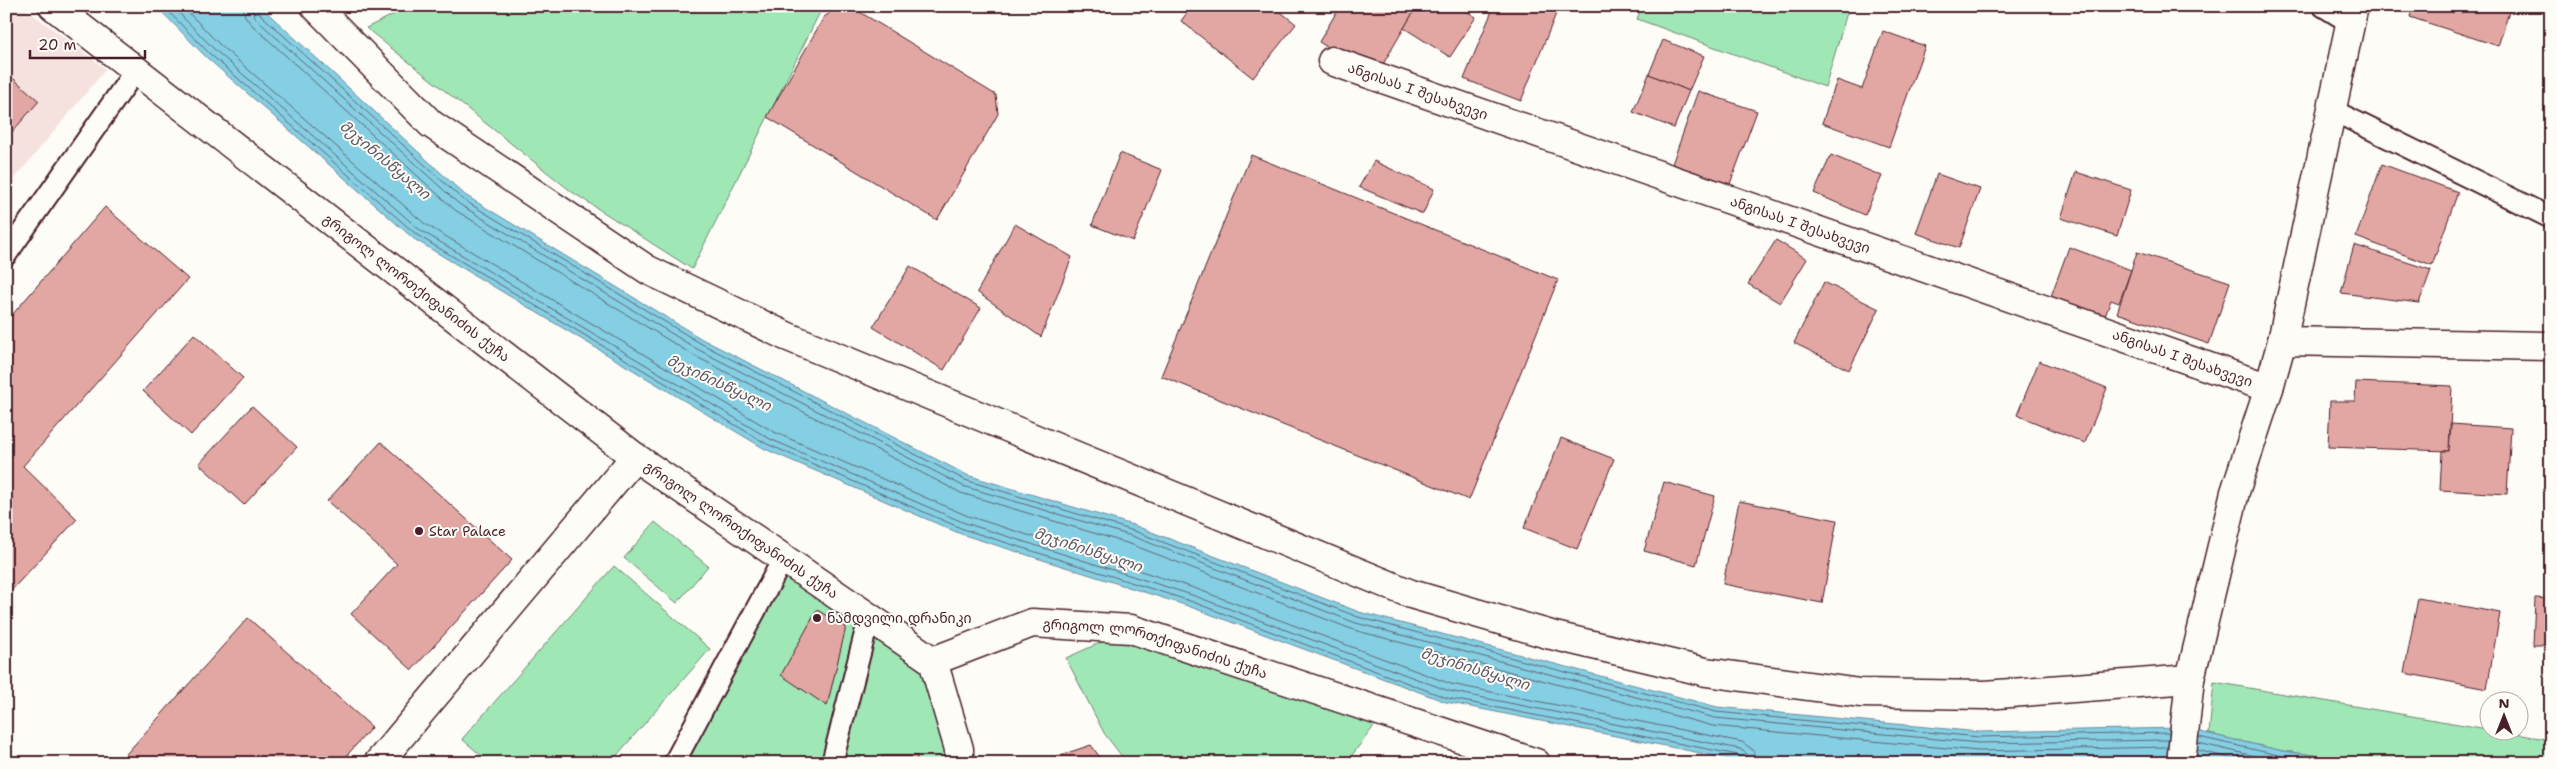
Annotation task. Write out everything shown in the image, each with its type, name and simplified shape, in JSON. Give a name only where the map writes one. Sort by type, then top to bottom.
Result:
[{"type":"street","name":"გრიგოლ ლორთქიფანიძის ქუჩა","points":[[53,6],[635,457],[933,661],[1032,623],[1131,628],[1536,763]]},
{"type":"street","points":[[315,6],[432,124],[648,270],[786,336],[1411,594],[1551,635],[1706,672],[1860,693],[1985,695],[2190,679]]},
{"type":"street","name":"ანგისას I შესახვევი","points":[[2181,763],[2190,679],[2234,492],[2269,388],[2282,341],[2352,14]]},
{"type":"street","name":"ანგისას I შესახვევი","points":[[1332,61],[2269,388]]},
{"type":"street","points":[[2282,341],[2551,346]]},
{"type":"street","points":[[378,763],[635,457]]},
{"type":"street","points":[[933,661],[959,749],[959,763]]},
{"type":"lane","points":[[2323,6],[2352,14]]},
{"type":"lane","points":[[6,255],[135,71]]},
{"type":"lane","points":[[2332,110],[2551,218]]},
{"type":"lane","points":[[674,763],[783,558]]},
{"type":"lane","points":[[832,763],[869,618]]},
{"type":"shaded area","points":[[6,6],[22,6],[106,69],[6,189]]},
{"type":"green space","points":[[411,6],[823,6],[692,269],[572,192],[366,28]]},
{"type":"green space","points":[[1642,6],[1849,6],[1825,87],[1637,19]]},
{"type":"green space","points":[[655,522],[708,566],[677,603],[624,558]]},
{"type":"green space","points":[[783,559],[933,661],[959,763],[674,763]]},
{"type":"green space","points":[[614,566],[710,649],[610,763],[490,763],[462,739]]},
{"type":"green space","points":[[1131,629],[1384,713],[1346,763],[1127,763],[1104,733],[1066,658]]},
{"type":"green space","points":[[2214,682],[2480,728],[2480,742],[2530,742],[2530,736],[2551,740],[2551,763],[2373,763],[2283,751],[2209,734]]},
{"type":"water","name":"მეჯინისწყალი","points":[[156,6],[260,6],[465,195],[702,339],[967,475],[1136,526],[1359,612],[1717,707],[1979,732],[2183,728],[2283,751],[2373,763],[1750,763],[1446,702],[1188,606],[961,534],[765,449],[414,239],[206,57]]},
{"type":"building","points":[[840,6],[850,6],[996,95],[998,114],[937,220],[767,117],[824,17]]},
{"type":"building","points":[[1192,6],[1273,6],[1296,24],[1253,78],[1181,21]]},
{"type":"building","points":[[1340,6],[1417,6],[1376,76],[1319,42]]},
{"type":"building","points":[[1417,6],[1458,6],[1476,17],[1450,57],[1404,28]]},
{"type":"building","points":[[1494,6],[1559,6],[1521,101],[1464,79]]},
{"type":"building","points":[[2413,6],[2511,6],[2498,46],[2410,17]]},
{"type":"building","points":[[1883,31],[1925,46],[1889,147],[1822,123],[1837,80],[1862,89]]},
{"type":"building","points":[[1663,40],[1704,56],[1689,91],[1649,74]]},
{"type":"building","points":[[6,72],[39,101],[6,139]]},
{"type":"building","points":[[1649,74],[1689,91],[1674,128],[1633,112]]},
{"type":"building","points":[[1698,91],[1757,111],[1730,184],[1672,164]]},
{"type":"building","points":[[1120,153],[1162,170],[1133,241],[1092,225]]},
{"type":"building","points":[[1251,155],[1558,280],[1469,500],[1161,376]]},
{"type":"building","points":[[1831,155],[1882,176],[1865,215],[1814,193]]},
{"type":"building","points":[[1374,161],[1434,189],[1423,214],[1359,187]]},
{"type":"building","points":[[2382,164],[2458,192],[2432,265],[2356,237]]},
{"type":"building","points":[[2076,172],[2131,190],[2117,236],[2061,218]]},
{"type":"building","points":[[1937,174],[1980,189],[1959,248],[1916,233]]},
{"type":"building","points":[[105,207],[188,279],[23,466],[77,519],[8,594],[6,593],[6,322]]},
{"type":"building","points":[[1015,224],[1072,257],[1041,337],[977,292]]},
{"type":"building","points":[[1776,240],[1807,259],[1780,303],[1748,284]]},
{"type":"building","points":[[2354,245],[2431,270],[2419,303],[2341,293]]},
{"type":"building","points":[[2069,247],[2131,270],[2119,303],[2111,300],[2104,319],[2050,299]]},
{"type":"building","points":[[2137,252],[2230,282],[2209,344],[2117,313]]},
{"type":"building","points":[[910,266],[981,308],[944,370],[873,327]]},
{"type":"building","points":[[1824,282],[1879,309],[1849,370],[1794,343]]},
{"type":"building","points":[[194,334],[243,378],[191,435],[143,391]]},
{"type":"building","points":[[2039,361],[2107,388],[2085,443],[2017,415]]},
{"type":"building","points":[[2356,382],[2452,386],[2449,451],[2328,447],[2330,401],[2355,401]]},
{"type":"building","points":[[252,406],[297,447],[244,505],[199,464]]},
{"type":"building","points":[[2451,424],[2511,428],[2507,494],[2440,490],[2442,451],[2449,451]]},
{"type":"building","points":[[1561,438],[1614,459],[1577,549],[1524,528]]},
{"type":"building","name":"Star Palace","points":[[381,442],[512,560],[412,670],[351,614],[397,564],[327,501]]},
{"type":"building","points":[[1664,482],[1715,496],[1696,565],[1644,551]]},
{"type":"building","points":[[1739,501],[1837,520],[1822,603],[1723,584]]},
{"type":"building","points":[[2418,598],[2500,613],[2487,689],[2404,673]]},
{"type":"building","points":[[2535,598],[2551,599],[2551,645],[2533,645]]},
{"type":"building","points":[[817,610],[846,627],[827,706],[781,675]]},
{"type":"building","points":[[248,618],[372,727],[340,763],[118,763]]},
{"type":"building","points":[[1091,745],[1104,763],[1045,763],[1049,759]]},
{"type":"building","points":[[882,756],[917,756],[917,763],[882,763]]},
{"type":"place","name":"Star Palace","points":[[419,531]]},
{"type":"place","name":"ნამდვილი დრანიკი","points":[[817,618]]}]
